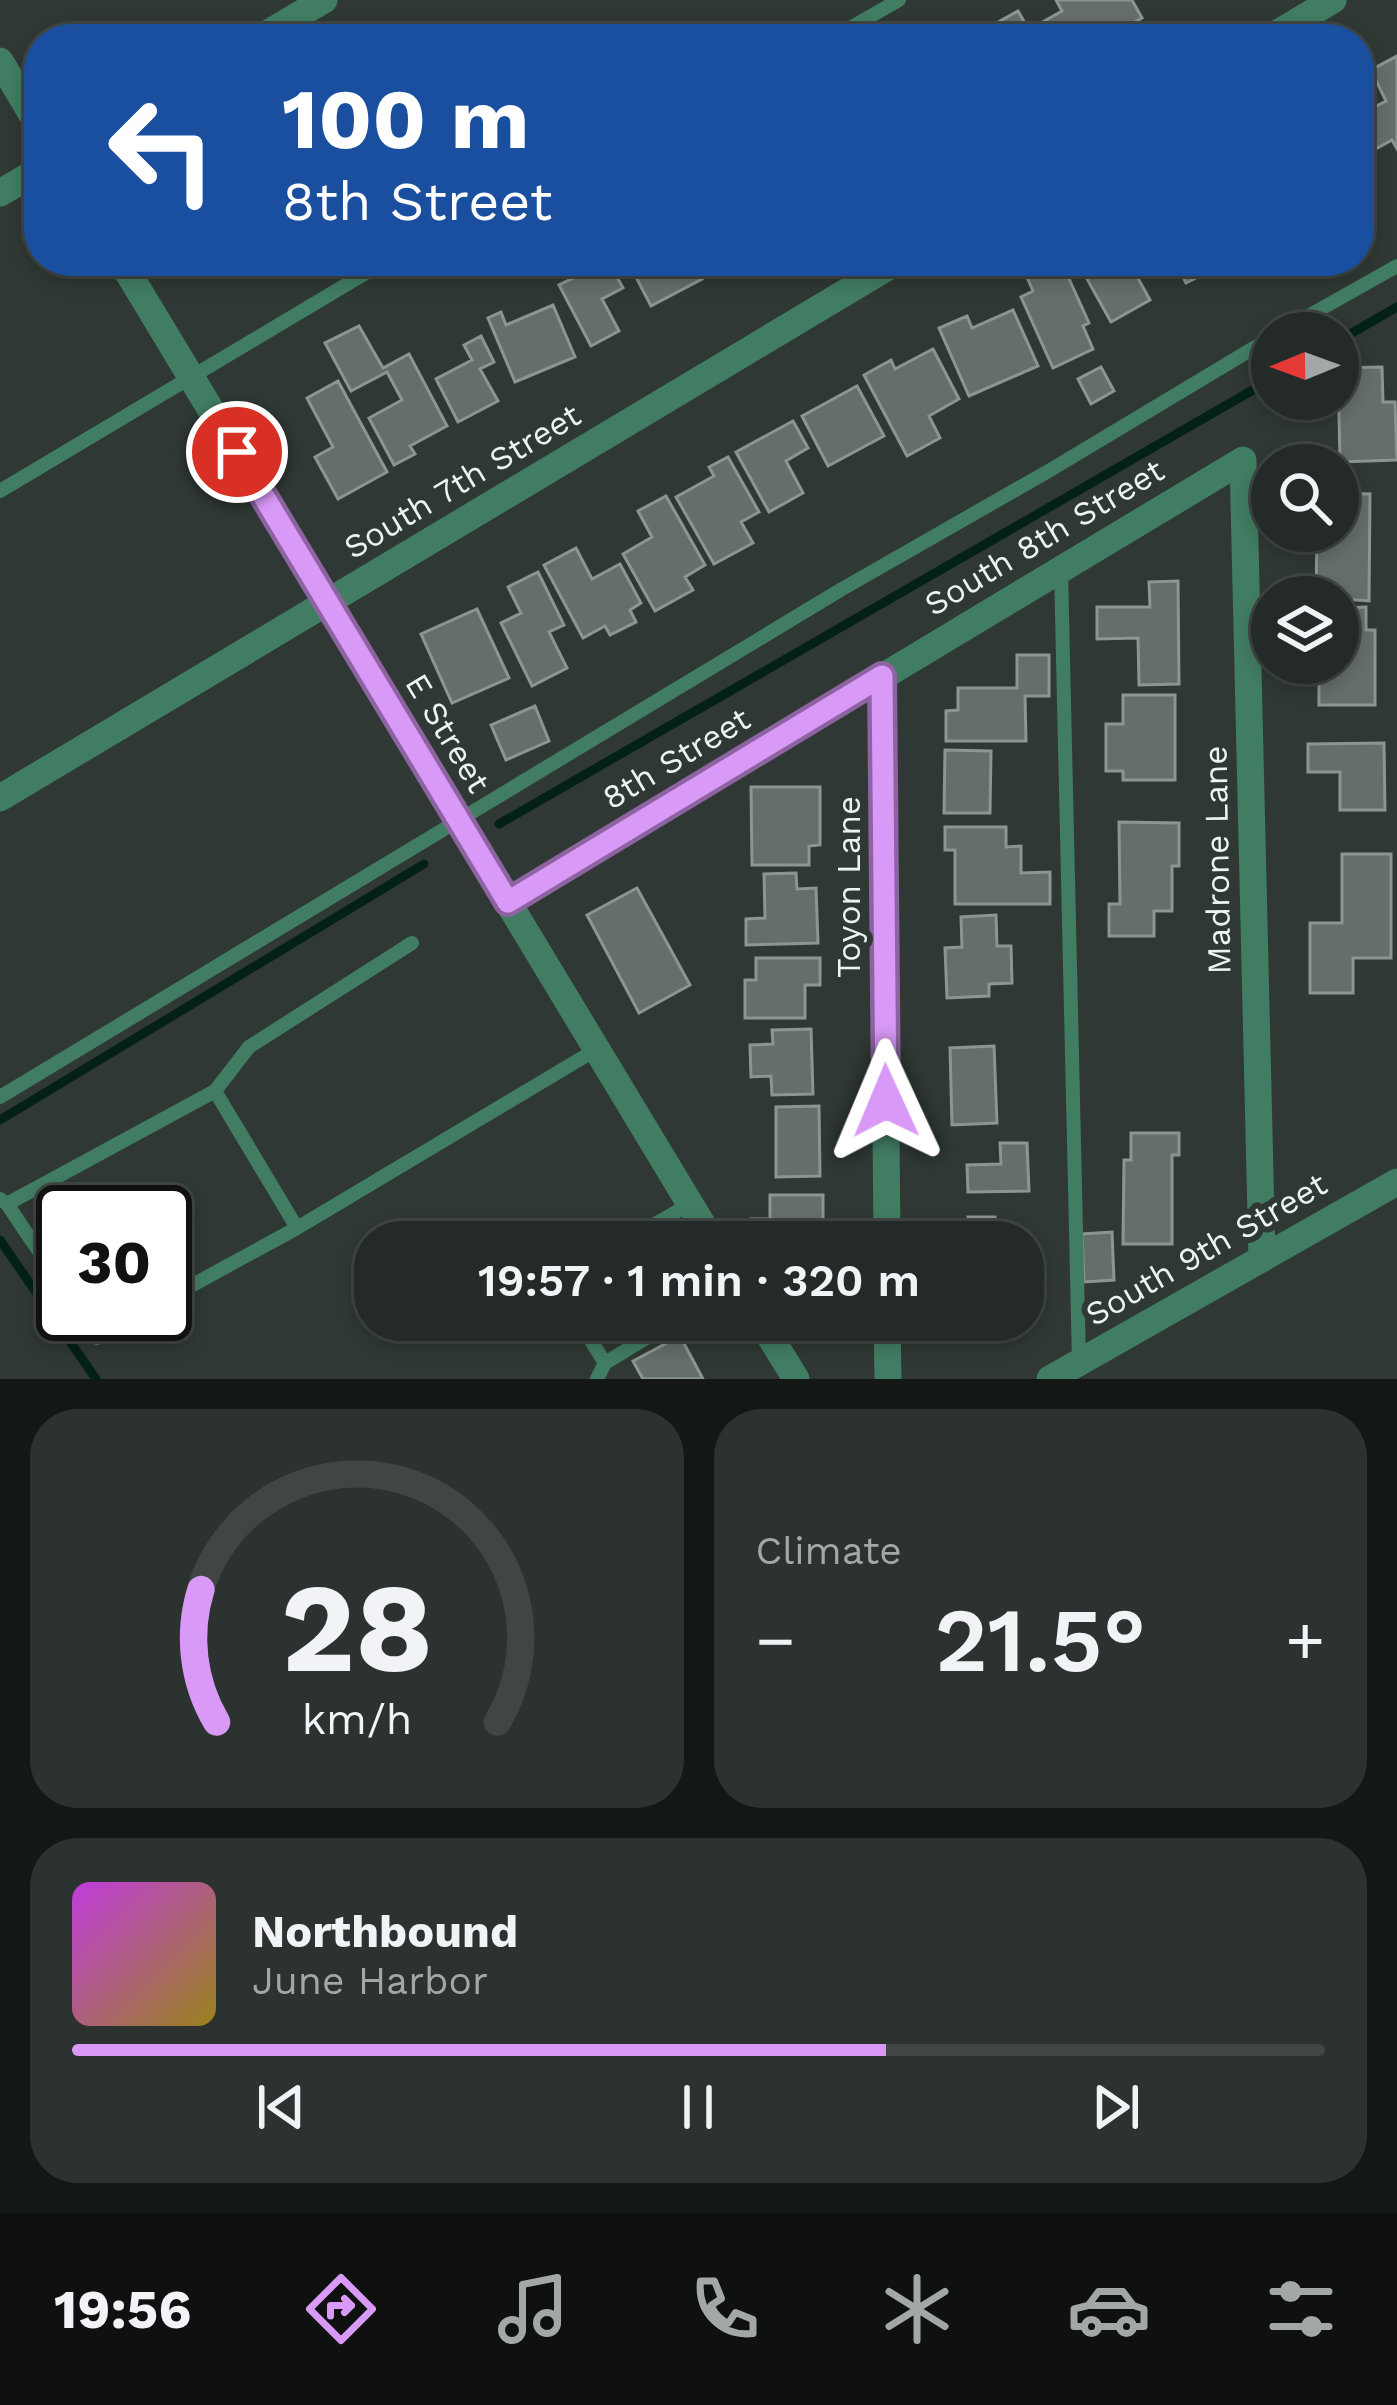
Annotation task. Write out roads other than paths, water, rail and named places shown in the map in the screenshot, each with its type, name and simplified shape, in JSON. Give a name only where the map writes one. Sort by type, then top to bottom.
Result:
[{"type":"street","points":[[283,24],[324,0]]},
{"type":"street","points":[[1293,24],[1333,0]]},
{"type":"street","points":[[0,61],[24,101]]},
{"type":"street","name":"E Street","points":[[130,276],[700,1221]]},
{"type":"street","name":"South 7th Street","points":[[0,798],[873,276]]},
{"type":"street","name":"South 8th Street","points":[[882,676],[1244,460]]},
{"type":"street","name":"Madrone Lane","points":[[1244,460],[1262,1259]]},
{"type":"street","name":"8th Street","points":[[508,902],[882,676]]},
{"type":"street","name":"Toyon Lane","points":[[882,676],[886,1221]]},
{"type":"street","name":"South 9th Street","points":[[1050,1379],[1397,1182]]},
{"type":"street","points":[[773,1341],[796,1379]]},
{"type":"street","points":[[887,1341],[887,1379]]},
{"type":"lane","points":[[857,24],[898,0]]},
{"type":"lane","points":[[1316,312],[1397,266]]},
{"type":"lane","points":[[0,491],[361,276]]},
{"type":"lane","points":[[0,1097],[842,589],[1251,350]]},
{"type":"lane","points":[[1060,570],[1079,1363]]},
{"type":"lane","points":[[36,1248],[4,1202],[215,1090],[249,1047],[412,943]]},
{"type":"lane","points":[[192,1285],[597,1049]]},
{"type":"lane","points":[[215,1090],[297,1228]]},
{"type":"lane","points":[[660,1221],[690,1204]]},
{"type":"lane","points":[[591,1341],[605,1363]]},
{"type":"lane","points":[[597,1379],[605,1363],[641,1341]]},
{"type":"waterway","points":[[1359,329],[1397,307]]},
{"type":"waterway","points":[[499,824],[1251,391]]},
{"type":"waterway","points":[[0,1120],[424,864]]},
{"type":"waterway","points":[[0,1240],[96,1379]]}]
